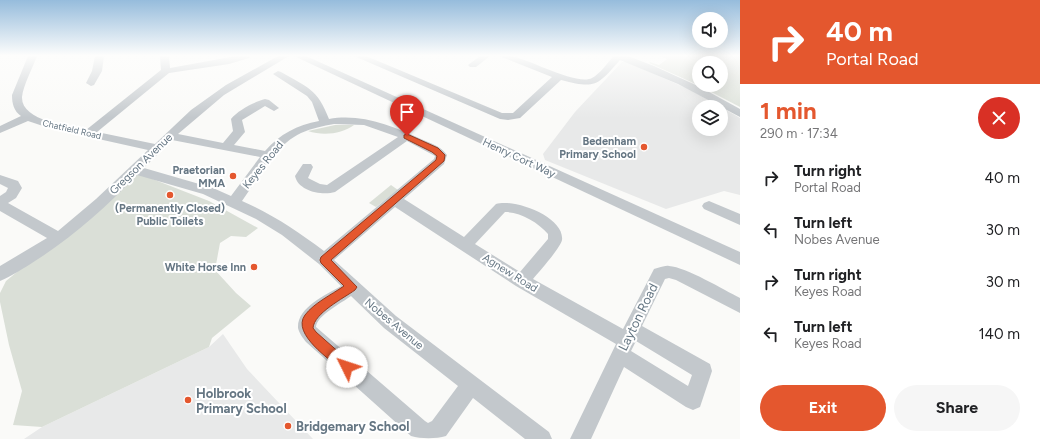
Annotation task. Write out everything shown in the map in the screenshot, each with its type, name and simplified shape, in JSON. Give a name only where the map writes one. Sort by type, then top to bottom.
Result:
[{"type":"street","name":"Chatfield Road","points":[[24,76],[17,95],[17,102],[21,111],[28,117],[49,125],[158,148]]},
{"type":"street","points":[[90,83],[94,76]]},
{"type":"street","points":[[89,133],[159,76]]},
{"type":"street","name":"Gregson Avenue","points":[[0,274],[27,259],[59,238],[86,216],[194,114],[222,92],[246,76]]},
{"type":"street","points":[[282,76],[311,94],[317,102],[325,122]]},
{"type":"street","name":"Henry Cort Way","points":[[343,76],[740,259]]},
{"type":"street","points":[[405,76],[500,116],[508,117],[516,116],[558,76]]},
{"type":"street","points":[[561,76],[578,82],[594,82],[599,76]]},
{"type":"street","points":[[670,76],[700,91],[740,114]]},
{"type":"street","points":[[225,147],[239,132],[236,119],[242,114],[265,102],[274,108]]},
{"type":"street","points":[[0,130],[28,117]]},
{"type":"street","name":"Keyes Road","points":[[233,203],[277,145],[293,132],[325,122],[347,120],[368,122],[387,127],[435,150],[441,155],[440,161],[324,260]]},
{"type":"street","points":[[170,136],[268,155]]},
{"type":"street","points":[[307,167],[301,176],[302,180],[318,189],[330,189],[407,136]]},
{"type":"street","name":"Nobes Avenue","points":[[134,170],[202,189],[268,219],[287,231],[324,260],[390,322],[542,439]]},
{"type":"street","points":[[0,179],[14,184],[15,188],[0,204],[59,238]]},
{"type":"street","name":"Agnew Road","points":[[395,200],[522,281],[626,341]]},
{"type":"street","points":[[709,206],[740,220]]},
{"type":"street","points":[[465,245],[501,207],[514,207],[548,224],[555,232],[555,240],[522,281]]},
{"type":"street","name":"Layton Road","points":[[580,439],[626,341],[660,274],[669,272],[680,275],[740,306]]},
{"type":"street","points":[[352,287],[317,310],[308,320],[307,329],[312,336],[418,429],[428,433],[439,429],[471,384]]},
{"type":"shaded area","name":"Bedenham Primary School","points":[[608,76],[660,76],[708,100],[692,100],[692,136],[728,136],[728,111],[740,118],[740,195],[724,191],[666,209],[545,160],[543,154],[575,112]]},
{"type":"shaded area","points":[[679,76],[692,76],[692,82]]},
{"type":"shaded area","points":[[728,76],[740,76],[740,107],[711,92],[728,92]]},
{"type":"shaded area","points":[[335,125],[354,125],[338,132],[326,134],[308,131]]},
{"type":"shaded area","points":[[137,173],[209,201],[258,228],[246,237],[231,236],[220,243],[215,270],[236,293],[251,306],[212,338],[209,347],[42,427],[13,425],[22,391],[9,345],[0,302],[0,293],[6,281]]},
{"type":"shaded area","points":[[391,185],[398,190],[376,207],[369,203]]},
{"type":"shaded area","name":"Holbrook Primary School","points":[[223,334],[247,369],[313,439],[24,439],[42,427],[209,347]]},
{"type":"place","name":"Bedenham Primary School","points":[[644,147]]},
{"type":"place","name":"Praetorian MMA","points":[[233,176]]},
{"type":"place","name":"(Permanently Closed) Public Toilets","points":[[170,195]]},
{"type":"place","name":"White Horse Inn","points":[[254,267]]},
{"type":"place","name":"Holbrook Primary School","points":[[188,400]]},
{"type":"place","name":"Bridgemary School","points":[[288,426]]},
{"type":"route","points":[[347,367],[312,336],[307,329],[308,320],[317,310],[352,287],[324,260],[440,161],[441,155],[435,150],[407,136]]}]
